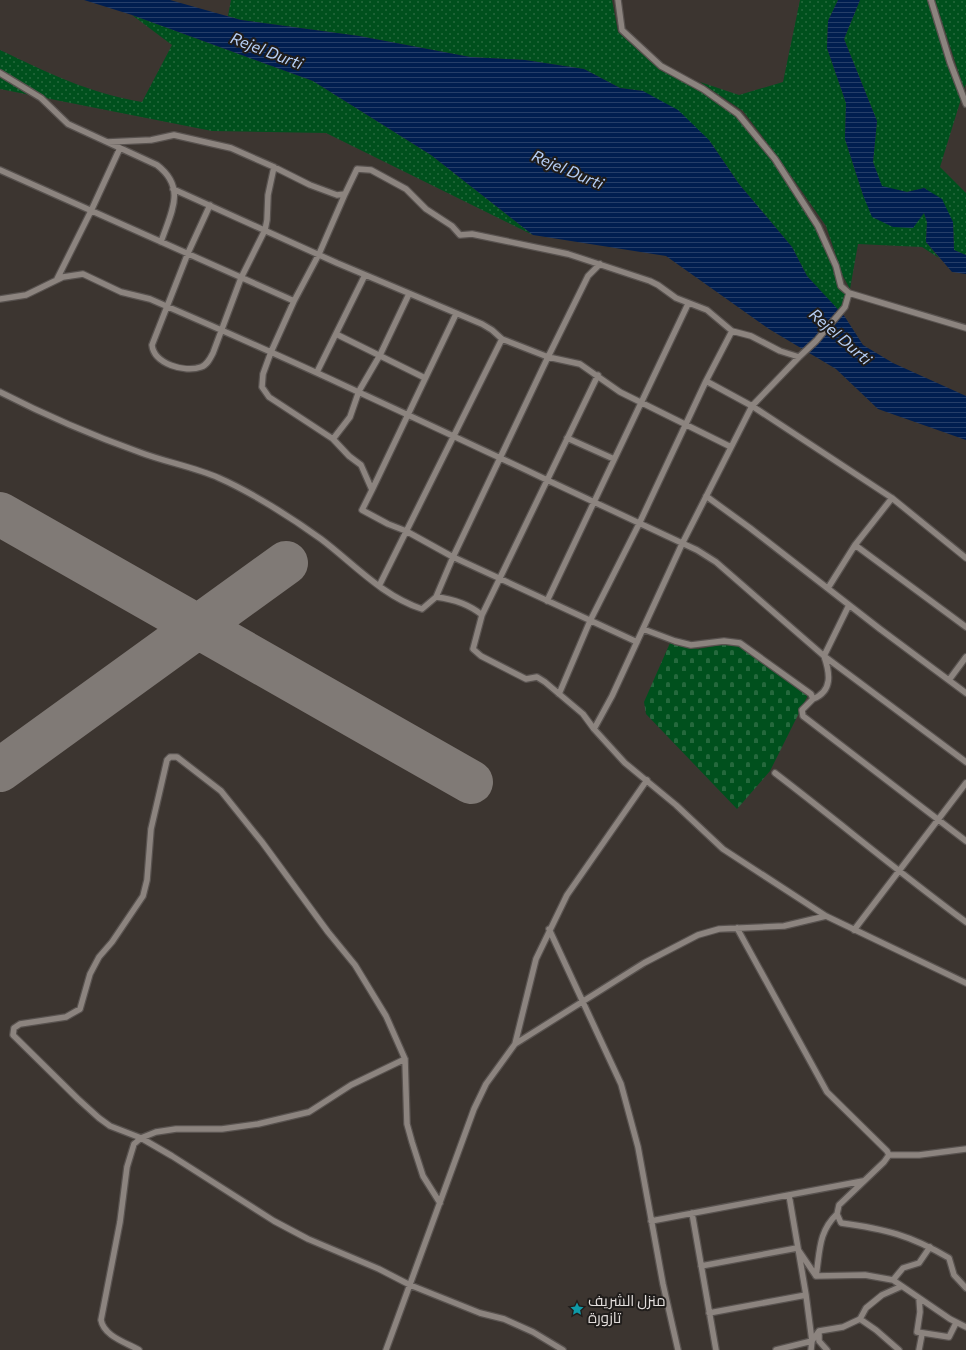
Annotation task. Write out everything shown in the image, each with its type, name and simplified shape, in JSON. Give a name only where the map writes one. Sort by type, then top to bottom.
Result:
[{"type":"street","points":[[618,0],[622,30],[660,66],[703,89],[738,114],[775,160],[818,226],[836,266],[841,286],[849,293],[966,328]]},
{"type":"street","points":[[932,0],[950,62],[966,104]]},
{"type":"street","points":[[0,73],[41,98],[68,124],[157,165],[167,173],[172,180],[173,206],[161,242]]},
{"type":"street","points":[[108,142],[151,140],[174,135],[230,148],[274,167],[310,185],[337,195],[345,194]]},
{"type":"street","points":[[57,280],[92,211],[120,148]]},
{"type":"street","points":[[210,205],[166,306],[152,345],[153,352],[159,359],[181,368],[202,367],[208,362],[222,330],[241,278],[265,230],[268,195],[274,167]]},
{"type":"street","points":[[372,490],[361,465],[349,456],[332,439],[269,397],[262,387],[263,374],[271,352],[294,301],[320,254],[357,169],[371,170],[406,189],[426,209],[452,226],[460,235],[472,234],[568,254],[655,283],[676,298],[688,304],[707,310],[732,330],[751,336],[780,351],[798,357]]},
{"type":"street","points":[[0,170],[294,301]]},
{"type":"street","points":[[173,189],[492,330],[502,339],[548,357],[580,364],[598,375],[620,392],[731,447]]},
{"type":"street","points":[[0,392],[39,412],[140,452],[219,478],[277,510],[320,538],[379,586],[409,605],[422,609],[436,596],[548,357],[588,276],[600,264]]},
{"type":"street","points":[[0,299],[26,295],[68,276],[88,275],[121,292],[150,299],[317,372],[682,544],[716,562],[824,656],[966,762]]},
{"type":"street","points":[[317,372],[365,275]]},
{"type":"street","points":[[594,729],[612,696],[682,544],[752,406],[798,357],[816,341],[845,307],[849,293]]},
{"type":"street","points":[[332,439],[350,417],[359,392],[380,355],[409,294]]},
{"type":"street","points":[[547,601],[688,304]]},
{"type":"street","points":[[456,314],[362,510],[406,531],[453,557],[637,642]]},
{"type":"street","points":[[559,694],[590,621],[639,524],[706,381],[732,330]]},
{"type":"street","points":[[336,334],[425,378]]},
{"type":"street","points":[[379,586],[502,339]]},
{"type":"street","points":[[598,375],[482,614],[473,649],[481,656],[526,678],[537,677],[559,694],[570,705],[583,714],[594,729],[625,763],[647,780],[723,849],[826,916],[966,984]]},
{"type":"street","points":[[706,381],[752,406],[892,498],[966,558]]},
{"type":"street","points":[[567,438],[614,460]]},
{"type":"street","points":[[706,496],[966,693]]},
{"type":"street","points":[[828,588],[855,545],[892,498]]},
{"type":"street","points":[[855,545],[966,627]]},
{"type":"street","points":[[436,596],[466,605],[482,614]]},
{"type":"street","points":[[849,605],[824,656],[829,673],[827,686],[820,697],[813,699],[802,710],[802,716],[966,841]]},
{"type":"street","points":[[643,630],[691,645],[724,641],[740,643],[808,691],[813,699]]},
{"type":"street","points":[[949,680],[966,656]]},
{"type":"street","points":[[440,1203],[423,1176],[412,1142],[408,1124],[405,1059],[386,1016],[355,965],[328,932],[262,842],[221,791],[205,777],[173,756],[167,760],[151,829],[147,880],[143,896],[112,942],[99,957],[90,974],[80,1009],[66,1017],[20,1024],[14,1028],[13,1035],[78,1099],[110,1126],[141,1138],[212,1181],[274,1222],[308,1239],[379,1269],[410,1285],[533,1332],[563,1350]]},
{"type":"street","points":[[774,773],[836,820],[899,872],[966,922]]},
{"type":"street","points":[[386,1350],[480,1096],[515,1044],[536,959],[549,929],[567,895],[647,780]]},
{"type":"street","points":[[854,930],[966,783]]},
{"type":"street","points":[[515,1044],[644,963],[698,935],[719,929],[784,926],[826,916]]},
{"type":"street","points":[[737,928],[827,1092],[889,1155],[919,1155],[966,1148]]},
{"type":"street","points":[[549,929],[621,1084],[638,1146],[651,1221],[678,1350]]},
{"type":"street","points":[[139,1350],[110,1334],[102,1326],[101,1320],[120,1222],[130,1153],[134,1144],[141,1138],[156,1132],[176,1129],[222,1129],[287,1118],[309,1112],[351,1085],[405,1059]]},
{"type":"street","points":[[816,1276],[823,1232],[828,1223],[837,1214],[839,1206],[884,1162],[889,1155]]},
{"type":"street","points":[[651,1221],[865,1181]]},
{"type":"street","points":[[789,1195],[806,1295],[812,1341],[811,1350]]},
{"type":"street","points":[[692,1213],[716,1350]]},
{"type":"street","points":[[837,1214],[841,1223],[880,1229],[905,1236],[930,1247],[949,1258],[954,1275],[966,1288]]},
{"type":"street","points":[[893,1280],[903,1268],[919,1262],[930,1247]]},
{"type":"street","points":[[701,1266],[797,1248]]},
{"type":"street","points":[[797,1248],[816,1276]]},
{"type":"street","points":[[816,1276],[865,1275],[893,1280],[900,1287],[956,1323],[966,1327]]},
{"type":"street","points":[[776,1350],[812,1341],[820,1331],[843,1327],[860,1319],[866,1308],[882,1295],[900,1287]]},
{"type":"street","points":[[709,1313],[806,1295]]},
{"type":"street","points":[[919,1298],[920,1312],[917,1332],[948,1337],[956,1323]]},
{"type":"street","points":[[860,1319],[876,1330],[899,1350]]},
{"type":"street","points":[[820,1331],[819,1341],[827,1350]]},
{"type":"street","points":[[919,1350],[922,1334]]},
{"type":"green space","points":[[231,0],[612,0],[618,32],[660,70],[702,91],[737,117],[773,161],[817,227],[834,267],[838,286],[846,294],[843,307],[839,311],[807,276],[792,247],[739,184],[709,140],[643,91],[620,88],[584,69],[525,60],[470,57],[359,36],[241,20],[228,16]]},
{"type":"green space","points":[[800,0],[838,0],[828,21],[827,48],[846,103],[845,139],[863,195],[924,213],[927,222],[926,242],[939,258],[922,247],[858,244],[850,289],[843,276],[826,226],[778,157],[743,111],[700,82],[739,95],[783,82]]},
{"type":"green space","points":[[860,0],[928,0],[946,61],[961,99],[940,167],[966,193],[966,255],[954,250],[953,222],[925,188],[907,192],[882,187],[873,162],[877,121],[844,39]]},
{"type":"green space","points":[[935,0],[966,0],[966,84],[964,89]]},
{"type":"green space","points":[[132,15],[313,81],[431,155],[533,235],[326,133],[212,131],[0,89],[0,50],[87,88],[105,94],[142,102],[172,45]]},
{"type":"green space","points":[[670,643],[698,649],[726,644],[740,645],[808,695],[770,771],[737,809],[646,714],[644,702]]},
{"type":"water","name":"Rejel Durti","points":[[84,0],[170,0],[241,20],[359,36],[470,57],[525,60],[584,69],[620,88],[643,91],[678,110],[709,140],[739,184],[792,247],[807,276],[845,317],[863,345],[893,363],[966,396],[966,440],[878,409],[836,369],[769,329],[666,256],[533,235],[431,155],[313,81],[132,15]]},
{"type":"water","points":[[838,0],[860,0],[844,39],[877,121],[873,162],[882,186],[907,192],[924,188],[942,199],[953,222],[954,250],[966,255],[966,274],[952,272],[926,242],[927,222],[924,213],[913,228],[893,227],[872,217],[863,195],[845,139],[846,103],[827,48],[828,21]]},
{"type":"runway","points":[[0,514],[471,782]]},
{"type":"runway","points":[[0,770],[286,563]]},
{"type":"place","name":"منزل الشريف تازورة","points":[[577,1309]]}]
